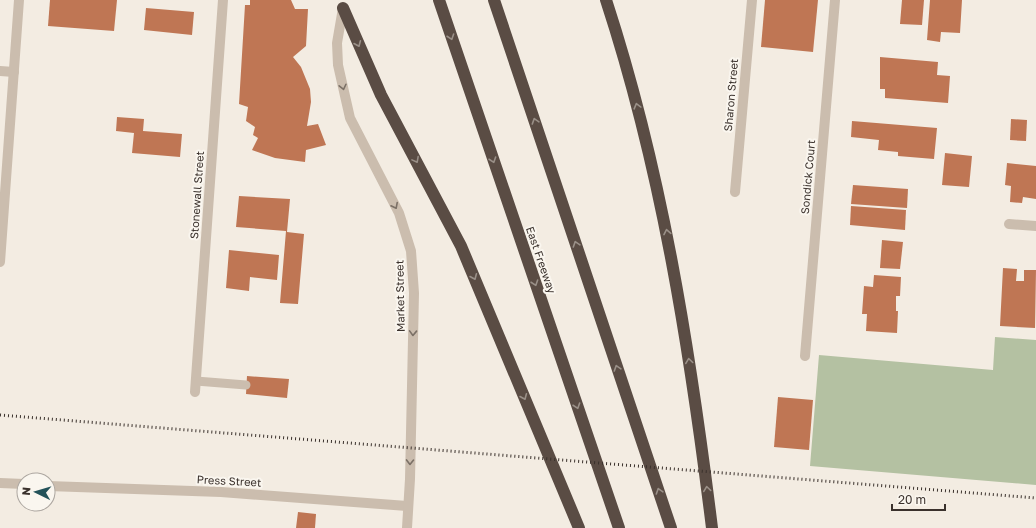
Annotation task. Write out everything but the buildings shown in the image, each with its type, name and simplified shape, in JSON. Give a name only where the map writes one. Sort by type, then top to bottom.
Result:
[{"type":"highway","name":"East Freeway","points":[[439,0],[619,528]]},
{"type":"highway","points":[[494,0],[671,528]]},
{"type":"highway","points":[[606,0],[621,45],[654,174],[667,233],[683,322],[712,528]]},
{"type":"highway","points":[[344,8],[381,95],[461,246],[579,528]]},
{"type":"street","points":[[0,262],[20,0]]},
{"type":"street","name":"Stonewall Street","points":[[195,392],[223,0]]},
{"type":"street","name":"Sharon Street","points":[[735,192],[752,0]]},
{"type":"street","name":"Sondick Court","points":[[805,356],[835,0]]},
{"type":"street","name":"Market Street","points":[[344,8],[337,43],[338,65],[350,118],[398,213],[411,251],[414,293],[410,479],[407,506],[407,528]]},
{"type":"street","points":[[0,71],[14,72]]},
{"type":"street","points":[[1009,224],[1036,226]]},
{"type":"street","points":[[0,483],[16,484]]},
{"type":"street","name":"Press Street","points":[[56,486],[221,492],[407,506]]},
{"type":"lane","points":[[196,381],[246,385]]},
{"type":"green space","points":[[995,337],[1036,340],[1036,485],[810,466],[819,355],[993,370]]},
{"type":"railway","points":[[0,415],[1036,498]]}]
